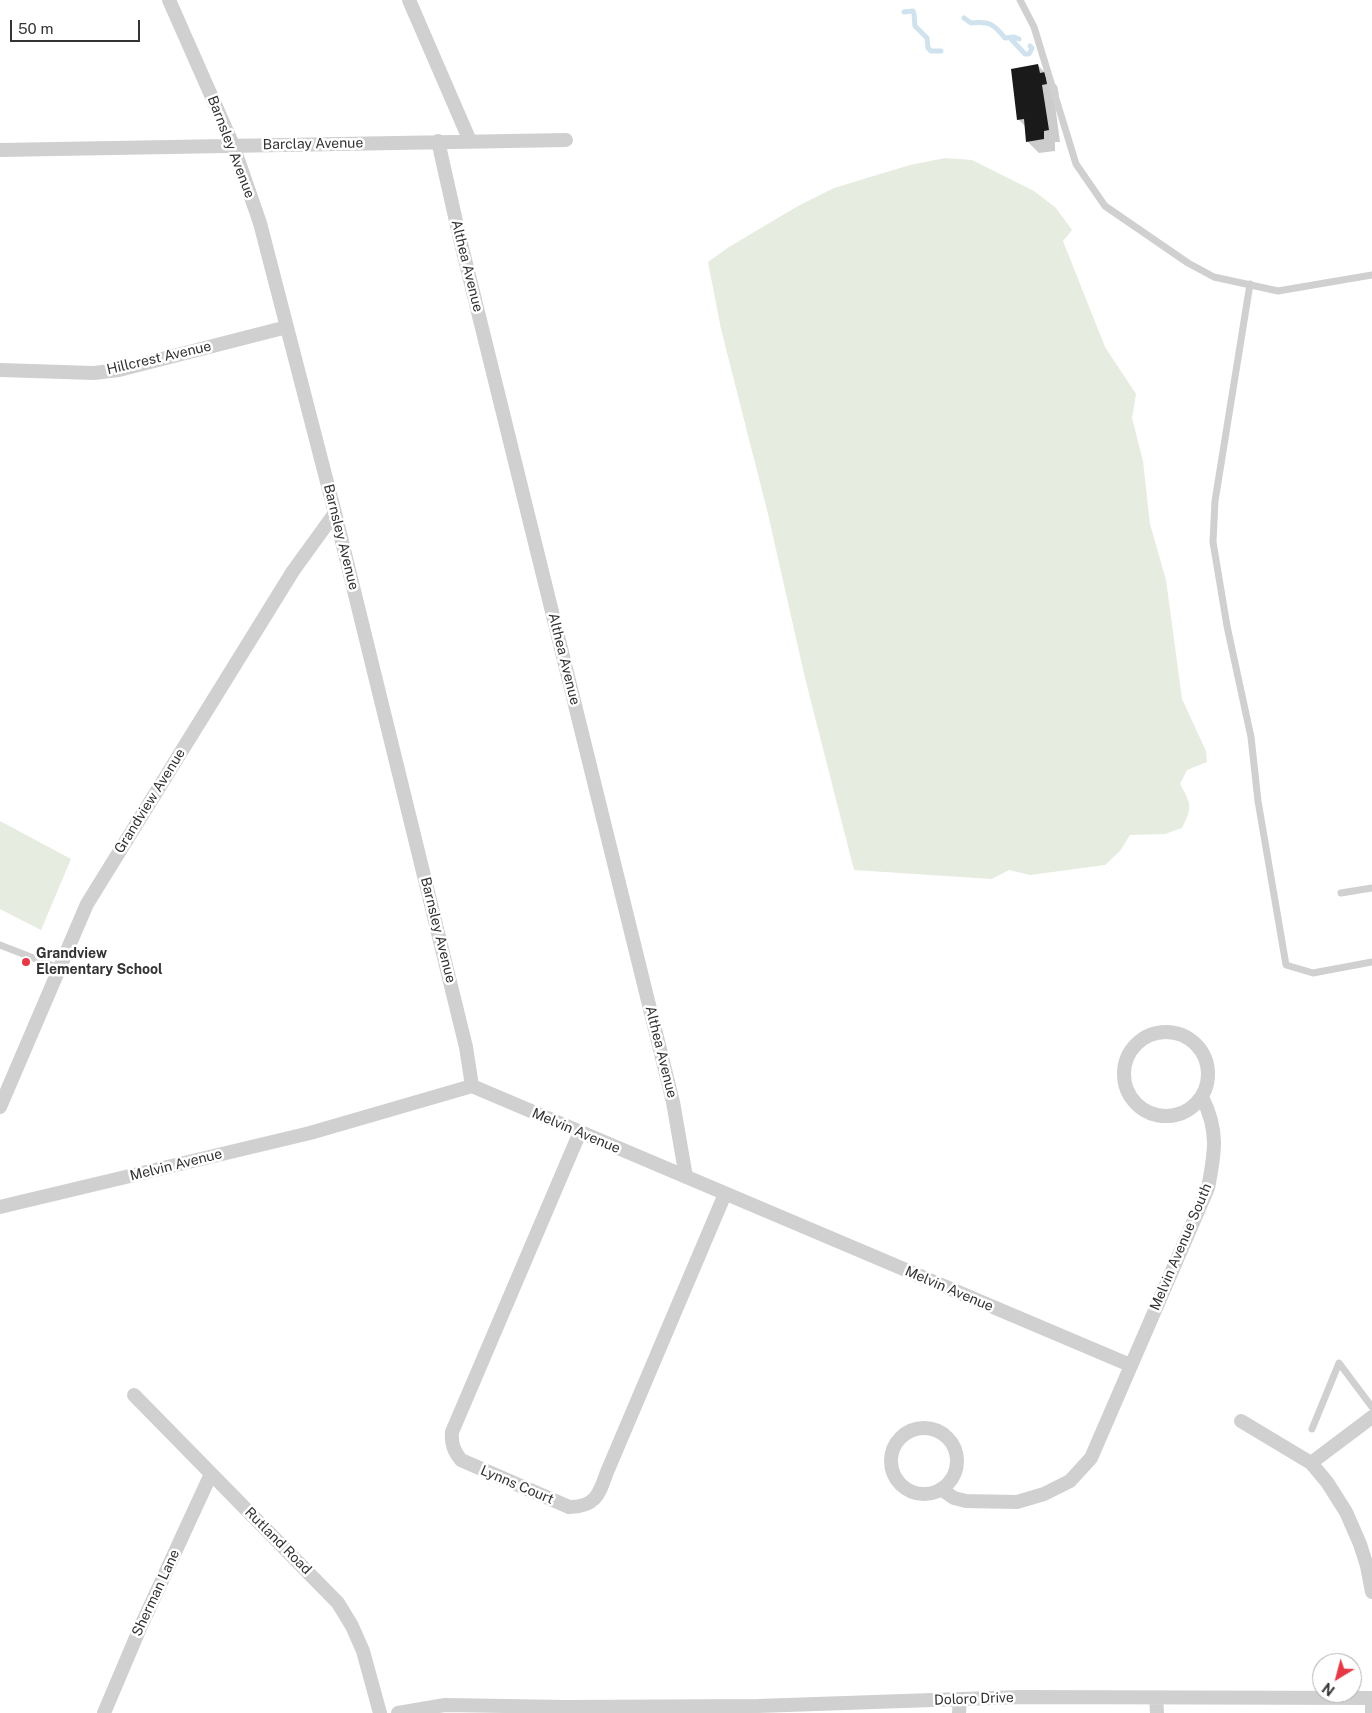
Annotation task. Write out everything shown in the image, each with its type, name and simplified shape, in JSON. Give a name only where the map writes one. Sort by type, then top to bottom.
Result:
[{"type":"street","name":"Barnsley Avenue","points":[[169,0],[233,145],[260,222],[335,513],[466,1047],[472,1086]]},
{"type":"street","points":[[409,0],[470,140]]},
{"type":"street","name":"Barclay Avenue","points":[[0,150],[470,140],[566,140]]},
{"type":"street","name":"Althea Avenue","points":[[438,141],[462,248],[673,1102],[686,1177]]},
{"type":"street","name":"Hillcrest Avenue","points":[[0,370],[94,372],[119,370],[287,328]]},
{"type":"street","name":"Grandview Avenue","points":[[1,1099],[87,904],[293,571],[335,513]]},
{"type":"street","points":[[1165,1031],[1180,1034],[1193,1041],[1202,1052],[1208,1064],[1209,1078],[1202,1097],[1196,1105],[1184,1113],[1157,1116],[1144,1110],[1132,1100],[1126,1087],[1124,1072],[1127,1058],[1138,1042],[1150,1034],[1165,1031]]},
{"type":"street","name":"Melvin Avenue","points":[[0,1207],[310,1133],[472,1086],[1130,1365]]},
{"type":"street","name":"Melvin Avenue South","points":[[941,1489],[954,1498],[966,1501],[1017,1502],[1044,1494],[1070,1480],[1091,1458],[1208,1188],[1214,1159],[1214,1130],[1202,1097]]},
{"type":"street","name":"Lynns Court","points":[[580,1132],[452,1432],[451,1442],[455,1452],[466,1462],[569,1508],[580,1507],[590,1503],[598,1496],[610,1463],[725,1194]]},
{"type":"street","name":"Rutland Road","points":[[134,1395],[338,1603],[352,1626],[363,1651],[380,1713]]},
{"type":"street","points":[[1311,1463],[1372,1417]]},
{"type":"street","points":[[1241,1421],[1311,1463],[1327,1482],[1346,1512],[1360,1544],[1372,1592]]},
{"type":"street","points":[[918,1428],[930,1428],[941,1432],[950,1440],[955,1450],[957,1467],[953,1478],[941,1489],[924,1494],[913,1492],[905,1488],[897,1480],[892,1470],[891,1458],[894,1447],[900,1438],[907,1433],[918,1428]]},
{"type":"street","name":"Sherman Lane","points":[[104,1713],[140,1628],[211,1474]]},
{"type":"street","name":"Doloro Drive","points":[[398,1713],[445,1705],[565,1710],[758,1709],[959,1706],[1020,1697],[1372,1698]]},
{"type":"street","points":[[1156,1698],[1157,1713]]},
{"type":"street","points":[[1372,1698],[1372,1713]]},
{"type":"lane","points":[[1020,0],[1034,27],[1076,164],[1105,206],[1188,263],[1214,277],[1278,291],[1372,275]]},
{"type":"lane","points":[[1250,284],[1215,501],[1213,542],[1227,626],[1252,737],[1258,800],[1286,964],[1313,974],[1372,962]]},
{"type":"lane","points":[[1341,893],[1372,888]]},
{"type":"lane","points":[[0,946],[59,968]]},
{"type":"lane","points":[[1312,1429],[1339,1362],[1372,1407]]},
{"type":"shaded area","points":[[945,158],[972,160],[1034,191],[1056,208],[1072,230],[1063,241],[1105,347],[1136,394],[1132,418],[1143,461],[1150,524],[1166,580],[1182,699],[1206,751],[1207,762],[1187,770],[1180,784],[1189,805],[1188,815],[1182,828],[1165,834],[1130,835],[1120,851],[1105,865],[1030,875],[1009,870],[992,879],[854,870],[805,678],[768,514],[721,329],[708,262],[729,247],[798,206],[834,188],[910,165]]},
{"type":"shaded area","points":[[0,821],[71,859],[41,930],[0,909]]},
{"type":"building","points":[[1038,64],[1040,73],[1045,72],[1047,84],[1042,85],[1049,130],[1044,131],[1044,139],[1026,142],[1024,119],[1017,120],[1011,69]]},
{"type":"waterway","points":[[904,12],[913,11],[915,26],[927,38],[928,48],[931,51],[941,51]]},
{"type":"waterway","points":[[964,18],[971,23],[991,24],[1005,38],[1014,37],[1019,39]]},
{"type":"waterway","points":[[1010,38],[1025,54],[1029,54],[1032,48],[1030,46]]},
{"type":"place","name":"Grandview Elementary School","points":[[26,962]]}]
